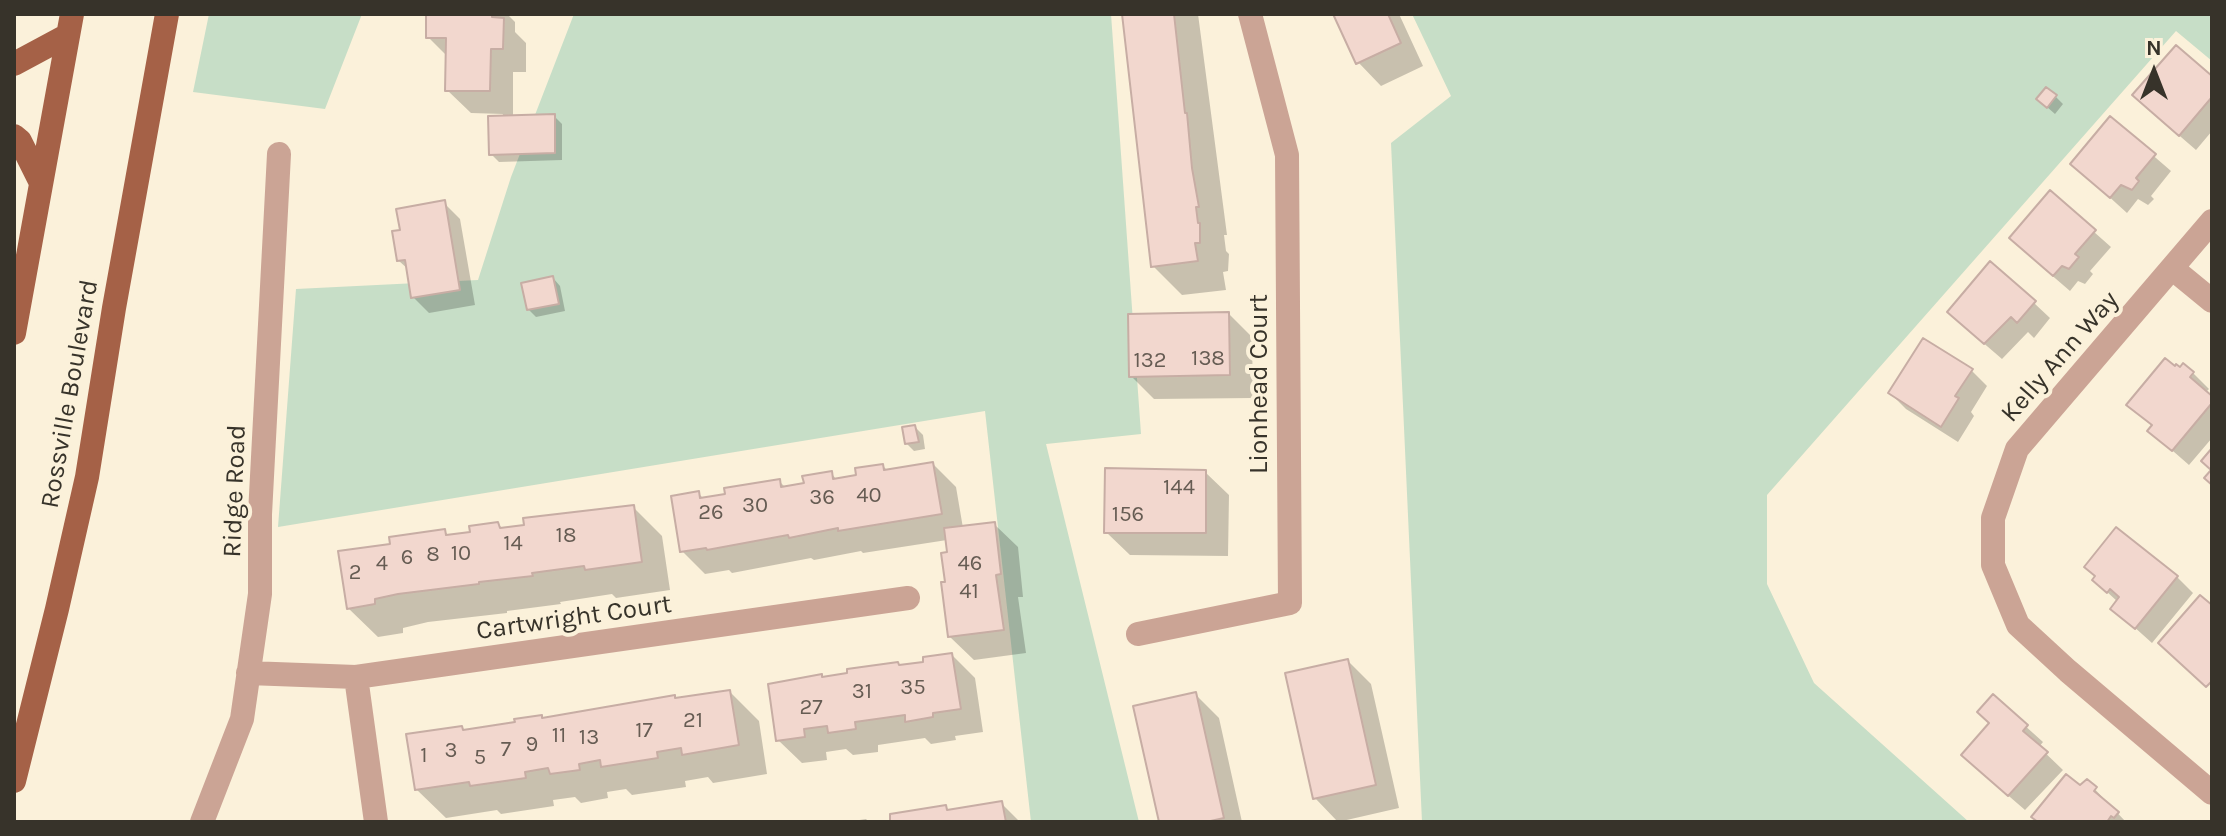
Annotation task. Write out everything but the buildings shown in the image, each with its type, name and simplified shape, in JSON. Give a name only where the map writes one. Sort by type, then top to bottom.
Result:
[{"type":"main road","name":"Rossville Boulevard","points":[[14,781],[87,477],[167,14]]},
{"type":"main road","points":[[14,64],[70,25]]},
{"type":"main road","points":[[14,333],[70,25]]},
{"type":"main road","points":[[14,136],[20,141],[41,183]]},
{"type":"street","name":"Lionhead Court","points":[[1138,634],[1290,603],[1287,155],[1250,14]]},
{"type":"street","name":"Ridge Road","points":[[202,822],[242,719],[260,594],[260,514],[279,154]]},
{"type":"street","name":"Kelly Ann Way","points":[[2212,221],[2017,449],[1993,518],[1993,565],[2018,625],[2212,793]]},
{"type":"street","points":[[2173,269],[2212,301]]},
{"type":"street","name":"Cartwright Court","points":[[248,673],[356,677],[908,598]]},
{"type":"street","points":[[356,677],[376,822]]},
{"type":"green space","points":[[209,14],[362,14],[325,109],[193,92]]},
{"type":"green space","points":[[574,14],[1111,14],[1141,434],[1046,444],[1139,822],[1031,822],[985,411],[278,527],[296,289],[478,280],[511,177]]},
{"type":"green space","points":[[1412,14],[2212,14],[2212,61],[2176,31],[1767,495],[1767,584],[1814,683],[1969,822],[1422,822],[1391,143],[1451,96]]}]
